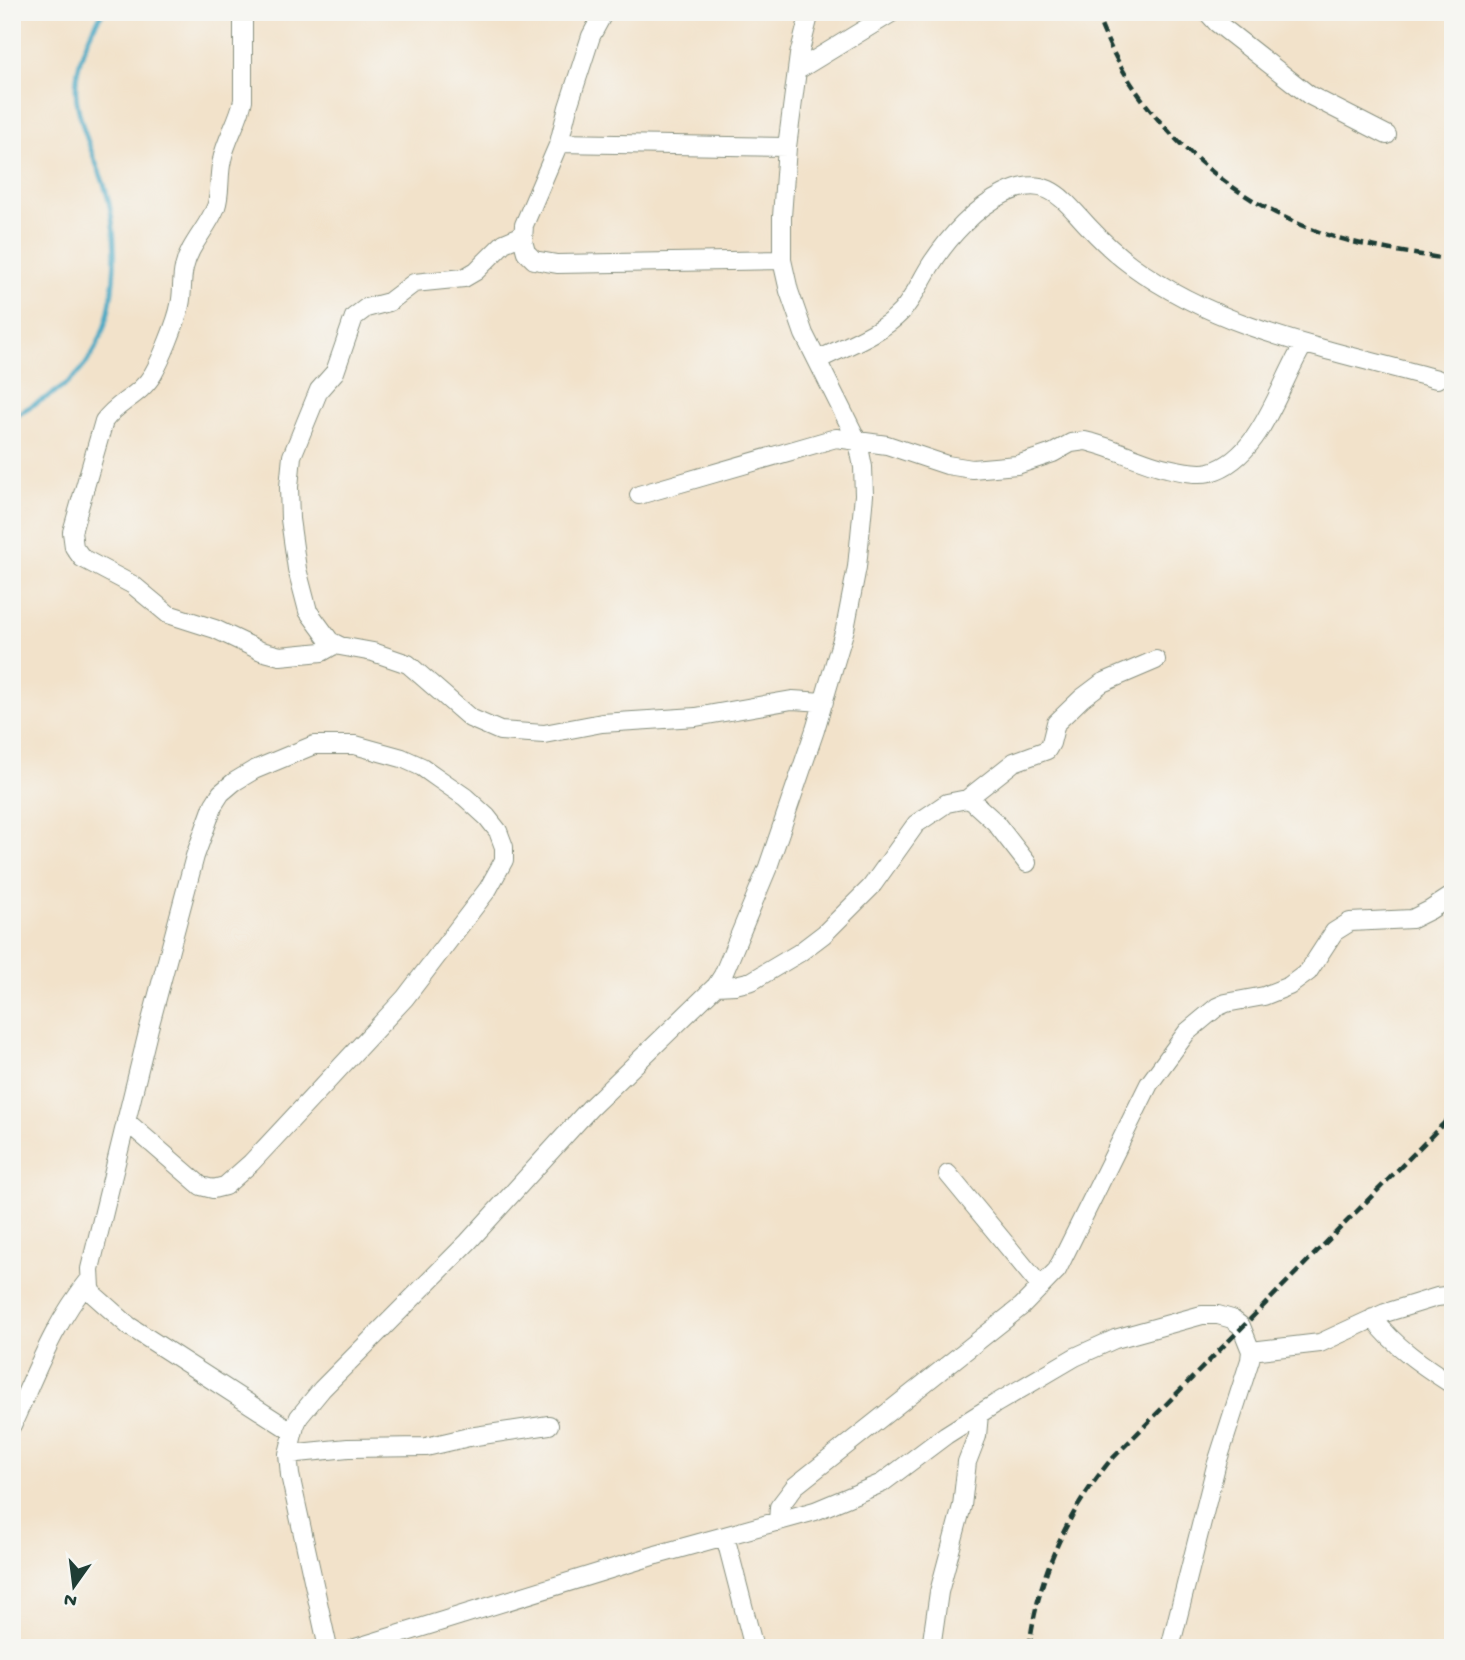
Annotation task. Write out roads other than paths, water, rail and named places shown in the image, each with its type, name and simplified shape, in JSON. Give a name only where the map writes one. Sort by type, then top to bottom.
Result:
[{"type":"street","points":[[243,12],[243,100],[222,158],[218,202],[184,268],[180,306],[154,373],[142,390],[112,410],[104,421],[72,532],[74,547],[82,558],[133,585],[168,614],[215,629],[261,651],[279,656],[322,652],[336,644]]},
{"type":"street","points":[[604,12],[591,36],[559,143],[528,214],[523,235],[526,252],[539,261],[557,264],[782,260]]},
{"type":"street","points":[[328,1648],[292,1489],[288,1454],[299,1417],[322,1389],[468,1242],[590,1108],[716,986],[768,867],[824,702],[845,629],[859,553],[864,482],[858,442],[796,315],[782,260],[787,147],[797,70],[810,12]]},
{"type":"street","points":[[797,70],[893,12]]},
{"type":"street","points":[[1207,12],[1217,23],[1309,95],[1387,135]]},
{"type":"street","points":[[559,143],[787,147]]},
{"type":"street","points":[[818,360],[880,327],[900,313],[932,263],[972,216],[1004,194],[1035,186],[1045,187],[1060,196],[1115,252],[1186,300],[1252,328],[1437,379]]},
{"type":"street","points":[[523,235],[504,243],[476,271],[464,278],[421,280],[389,302],[376,304],[354,317],[335,372],[316,398],[292,456],[290,519],[307,611],[330,641],[408,664],[470,718],[514,734],[544,734],[602,723],[696,717],[800,699],[824,702]]},
{"type":"street","points":[[639,495],[836,438],[887,445],[963,469],[982,470],[1025,463],[1071,443],[1085,441],[1170,469],[1210,472],[1243,451],[1253,439],[1267,418],[1285,377],[1304,344]]},
{"type":"street","points":[[716,986],[747,983],[812,944],[831,929],[871,887],[916,824],[939,807],[952,801],[967,799],[1014,762],[1047,750],[1056,723],[1082,698],[1102,683],[1156,660]]},
{"type":"street","points":[[126,1121],[201,1186],[219,1188],[251,1164],[405,998],[488,889],[504,860],[504,847],[498,831],[487,817],[465,797],[422,767],[390,754],[355,745],[314,745],[274,760],[234,782],[221,793],[214,804],[199,840],[126,1121],[92,1257],[90,1279],[94,1296],[129,1326],[293,1432]]},
{"type":"street","points":[[967,799],[995,822],[1027,863]]},
{"type":"street","points":[[778,1522],[779,1507],[792,1489],[1022,1306],[1041,1287],[1063,1259],[1153,1077],[1187,1032],[1217,1007],[1272,994],[1295,982],[1308,972],[1334,932],[1342,925],[1350,922],[1412,919],[1453,895]]},
{"type":"street","points":[[948,1174],[1041,1287]]},
{"type":"street","points":[[12,1425],[55,1329],[69,1305],[90,1279]]},
{"type":"street","points":[[1251,1350],[1320,1343],[1373,1318],[1437,1297],[1453,1295]]},
{"type":"street","points":[[355,1648],[815,1511],[882,1483],[946,1435],[1086,1351],[1115,1339],[1202,1315],[1218,1315],[1241,1326],[1251,1350],[1246,1375],[1216,1466],[1170,1648]]},
{"type":"street","points":[[1373,1318],[1388,1337],[1406,1353],[1453,1385]]},
{"type":"street","points":[[931,1648],[939,1592],[962,1506],[967,1462],[977,1436],[979,1414]]},
{"type":"street","points":[[288,1454],[348,1448],[426,1447],[469,1437],[549,1425]]},
{"type":"street","points":[[725,1536],[754,1648]]},
{"type":"waterway","points":[[12,418],[60,389],[77,375],[96,346],[105,325],[114,277],[113,228],[104,184],[83,126],[76,92],[84,50],[103,12]]},
{"type":"waterway","points":[[12,564],[18,582],[12,613]]},
{"type":"railway","points":[[1096,12],[1132,85],[1157,118],[1185,148],[1216,175],[1249,198],[1285,218],[1338,238],[1453,260]]},
{"type":"railway","points":[[1029,1648],[1039,1597],[1056,1549],[1079,1505],[1109,1462],[1453,1114]]}]
